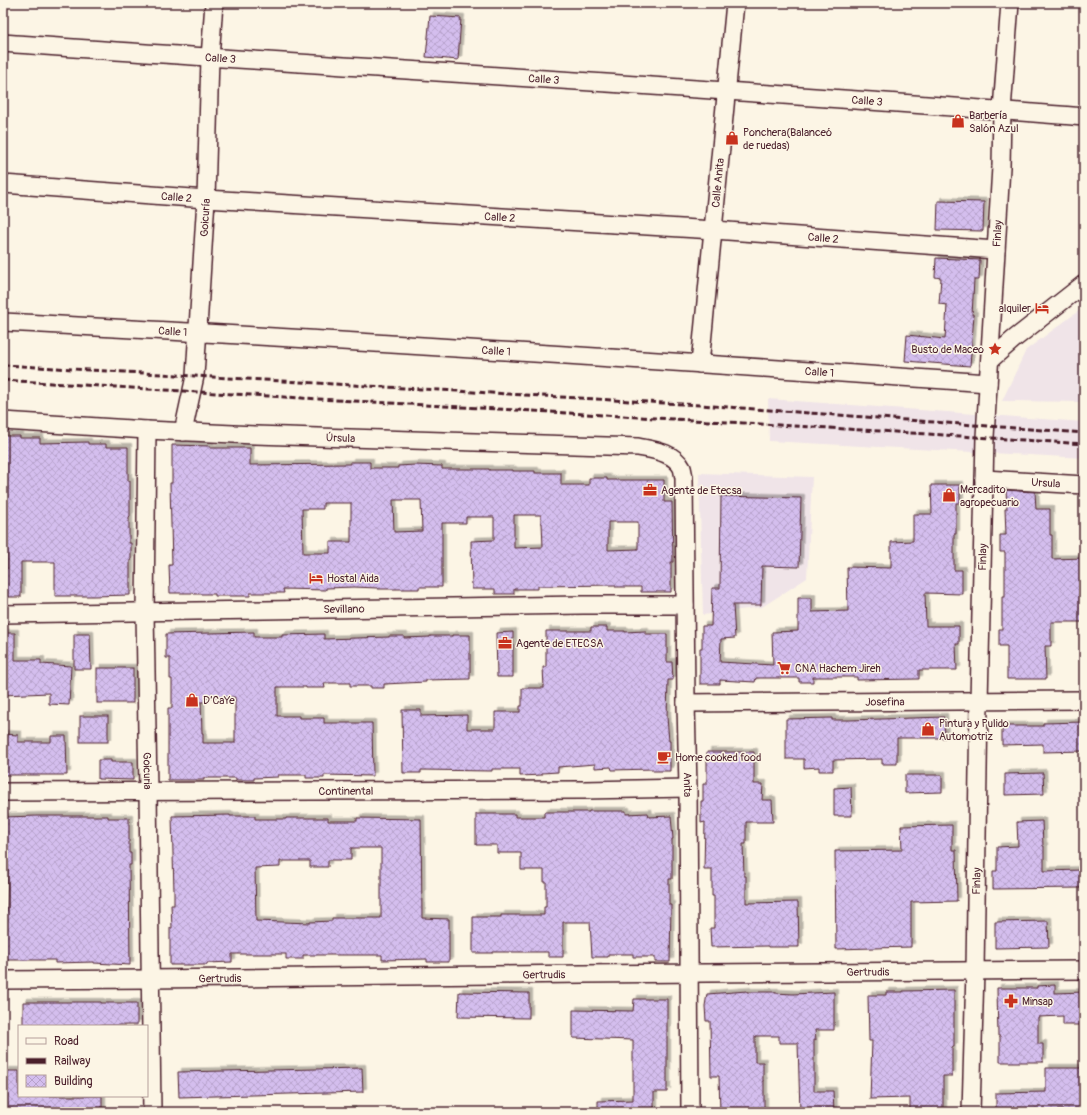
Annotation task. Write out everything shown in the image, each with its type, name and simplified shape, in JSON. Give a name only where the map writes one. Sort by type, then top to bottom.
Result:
[{"type":"street","name":"Goicuría","points":[[183,432],[194,376],[206,199],[210,58],[214,3]]},
{"type":"street","name":"Calle Anita","points":[[700,364],[735,3]]},
{"type":"street","name":"Finlay","points":[[971,1112],[984,479],[1002,110],[1010,3]]},
{"type":"street","name":"Calle 3","points":[[3,43],[210,58],[727,91],[1084,117]]},
{"type":"street","name":"Calle 2","points":[[3,184],[206,199],[714,230],[996,250]]},
{"type":"street","points":[[990,360],[1014,339],[1084,284]]},
{"type":"street","name":"Calle 1","points":[[3,322],[197,332],[988,383]]},
{"type":"street","name":"Úrsula","points":[[3,421],[183,432],[638,447],[663,452],[676,460]]},
{"type":"street","name":"Goicuria","points":[[147,430],[145,612],[152,1112]]},
{"type":"street","name":"Anita","points":[[676,460],[682,468],[684,477],[690,1112]]},
{"type":"street","name":"Ursula","points":[[984,479],[1084,485]]},
{"type":"street","name":"Sevillano","points":[[3,614],[567,605],[685,605]]},
{"type":"street","name":"Josefina","points":[[686,703],[979,702],[1084,700]]},
{"type":"street","name":"Continental","points":[[3,792],[584,790],[688,788]]},
{"type":"street","name":"Gertrudis","points":[[3,980],[1084,970]]},
{"type":"shaded area","points":[[1084,307],[1084,402],[1002,401],[1026,350]]},
{"type":"shaded area","points":[[768,399],[1084,422],[1084,458],[769,441]]},
{"type":"shaded area","points":[[699,473],[812,477],[807,578],[762,607],[703,615]]},
{"type":"green space","points":[[356,1107],[356,1112],[254,1112]]},
{"type":"building","points":[[430,16],[461,18],[458,60],[426,57]]},
{"type":"building","points":[[938,201],[984,202],[983,231],[937,230]]},
{"type":"building","points":[[936,258],[980,260],[979,280],[974,280],[972,315],[974,315],[970,366],[905,361],[907,335],[945,339],[947,305],[939,304],[941,278],[935,277]]},
{"type":"building","points":[[4,436],[40,438],[40,443],[88,442],[88,444],[106,444],[106,447],[128,447],[128,481],[130,481],[129,543],[131,543],[130,595],[55,596],[55,562],[21,562],[21,597],[3,597],[3,569],[7,569],[7,544],[4,544],[6,464],[4,464]]},
{"type":"building","points":[[172,445],[210,446],[210,448],[250,448],[250,465],[350,464],[350,462],[370,462],[370,468],[398,468],[398,466],[415,465],[442,466],[442,469],[535,471],[535,473],[561,473],[561,485],[589,485],[589,478],[607,478],[607,480],[664,480],[664,502],[672,502],[673,562],[671,562],[671,592],[641,592],[641,587],[615,587],[615,585],[538,586],[538,589],[514,589],[514,594],[495,594],[495,589],[472,589],[471,541],[494,540],[494,517],[466,517],[466,523],[442,523],[442,587],[419,587],[419,589],[378,589],[354,587],[326,588],[326,590],[283,589],[284,593],[250,593],[250,596],[215,596],[215,594],[170,593],[169,565],[172,565],[170,483],[172,483]],"holes":[[[393,500],[421,500],[422,531],[394,532]],[[323,503],[351,503],[351,542],[330,542],[330,553],[303,553],[302,509],[323,509]],[[514,515],[541,515],[543,547],[514,548]],[[608,522],[638,522],[638,549],[608,550]]]},
{"type":"building","points":[[931,485],[960,485],[960,503],[956,503],[954,570],[962,570],[962,594],[925,593],[926,626],[959,626],[959,644],[956,644],[957,670],[919,670],[919,679],[857,680],[857,677],[813,677],[813,682],[799,682],[799,678],[756,678],[755,682],[720,680],[720,684],[700,684],[700,648],[702,648],[702,626],[711,626],[712,588],[720,588],[721,496],[801,498],[799,567],[762,566],[761,605],[733,605],[735,638],[721,639],[720,662],[773,665],[772,632],[798,631],[798,598],[812,598],[812,612],[848,611],[847,567],[891,568],[891,542],[913,541],[913,514],[932,514]]},
{"type":"building","points":[[1006,490],[1035,492],[1036,509],[1050,509],[1052,559],[1084,558],[1084,622],[1051,622],[1051,646],[1045,646],[1046,679],[1007,679],[1007,646],[999,646],[999,629],[1002,629],[1002,597],[1005,597],[1005,552],[1000,552],[1000,535],[1006,535]]},
{"type":"building","points":[[591,627],[607,627],[607,631],[645,631],[645,634],[667,634],[667,662],[672,662],[673,680],[668,680],[667,717],[670,741],[670,771],[653,771],[653,769],[612,770],[611,767],[595,768],[595,764],[558,767],[558,772],[542,773],[542,775],[520,776],[520,769],[492,769],[492,771],[421,770],[421,773],[403,773],[402,710],[421,710],[421,716],[467,715],[467,729],[495,729],[495,712],[520,712],[520,706],[522,706],[522,688],[544,688],[543,667],[546,667],[546,631],[591,631]]},
{"type":"building","points":[[254,632],[254,637],[282,637],[282,635],[324,634],[324,639],[389,636],[404,636],[404,638],[470,635],[470,679],[426,680],[426,682],[384,684],[384,688],[371,688],[371,686],[350,686],[350,683],[324,683],[325,688],[277,687],[277,716],[324,718],[324,723],[372,723],[373,776],[324,775],[324,778],[306,778],[306,775],[278,775],[278,777],[254,778],[254,780],[236,780],[236,778],[204,778],[204,780],[168,780],[168,708],[172,708],[172,679],[170,679],[170,658],[166,658],[166,634]],"holes":[[[206,697],[235,697],[235,743],[203,743],[201,702],[206,702]]]},
{"type":"building","points":[[513,632],[513,677],[497,677],[496,633]]},
{"type":"building","points":[[3,633],[15,633],[15,660],[41,660],[41,664],[71,666],[69,705],[49,704],[49,693],[3,695]]},
{"type":"building","points":[[74,634],[90,634],[91,669],[74,669]]},
{"type":"building","points":[[97,668],[133,668],[133,703],[97,703]]},
{"type":"building","points":[[80,716],[108,716],[108,742],[80,742]]},
{"type":"building","points":[[944,717],[945,738],[897,738],[897,764],[882,764],[882,759],[833,760],[833,771],[819,771],[819,767],[804,768],[804,759],[786,759],[786,719],[832,718],[832,720],[849,720]]},
{"type":"building","points":[[1084,722],[1084,751],[1043,752],[1043,744],[1002,745],[1002,726],[1043,726],[1043,723]]},
{"type":"building","points":[[3,734],[18,735],[18,742],[51,742],[51,736],[66,736],[67,775],[3,775]]},
{"type":"building","points":[[707,752],[754,752],[754,784],[763,784],[762,800],[772,800],[773,822],[746,822],[746,844],[743,844],[744,876],[746,876],[746,903],[798,902],[799,947],[711,947],[710,928],[714,928],[712,869],[704,869],[705,822],[701,823],[703,784],[707,784]]},
{"type":"building","points":[[98,760],[111,760],[111,762],[133,762],[133,780],[98,779]]},
{"type":"building","points":[[1043,773],[1044,794],[1005,795],[1005,774]]},
{"type":"building","points":[[905,775],[942,775],[942,792],[905,793]]},
{"type":"building","points":[[851,787],[852,816],[834,816],[834,788]]},
{"type":"building","points":[[626,811],[626,814],[648,813],[649,817],[671,816],[673,839],[672,879],[669,879],[669,905],[671,905],[670,962],[655,962],[655,957],[633,957],[633,954],[608,954],[608,957],[592,957],[590,922],[563,922],[563,957],[548,957],[548,952],[473,953],[473,917],[501,917],[501,915],[544,915],[544,907],[546,907],[546,882],[544,882],[544,870],[521,870],[521,853],[497,853],[497,845],[476,845],[476,814],[515,814],[515,817],[544,817],[544,812]]},
{"type":"building","points":[[230,815],[255,816],[255,819],[328,818],[328,821],[357,821],[357,818],[421,819],[422,918],[449,919],[449,962],[427,962],[427,959],[382,960],[382,955],[303,955],[303,959],[286,959],[286,954],[232,954],[232,962],[207,963],[207,965],[170,965],[170,928],[172,928],[171,905],[174,905],[172,816]],"holes":[[[351,848],[381,848],[381,918],[332,918],[332,921],[310,923],[256,921],[255,868],[280,867],[280,861],[310,861],[310,867],[328,867],[328,860],[351,860]]]},
{"type":"building","points":[[108,816],[108,818],[129,818],[129,853],[131,853],[131,865],[129,865],[130,965],[94,962],[55,963],[55,960],[6,960],[6,952],[3,952],[3,911],[7,911],[8,866],[3,866],[3,817]]},
{"type":"building","points":[[1042,821],[1044,871],[1081,870],[1081,888],[993,889],[993,871],[997,871],[997,847],[1018,846],[1017,822]]},
{"type":"building","points":[[952,825],[952,850],[956,850],[957,901],[911,902],[911,947],[836,949],[835,851],[902,850],[901,826]]},
{"type":"building","points":[[1048,921],[1049,947],[995,948],[995,922]]},
{"type":"building","points":[[1055,985],[1055,993],[1084,992],[1084,1025],[1063,1025],[1063,1016],[1038,1017],[1038,1044],[1043,1044],[1043,1062],[1000,1062],[997,988],[1037,988],[1037,986]]},
{"type":"building","points":[[954,990],[954,1047],[952,1047],[952,1076],[943,1076],[943,1112],[910,1112],[910,1098],[870,1099],[872,1041],[869,1041],[868,995],[886,995],[886,992],[903,991]]},
{"type":"building","points":[[747,991],[793,994],[834,992],[834,1030],[815,1030],[814,1091],[833,1091],[834,1112],[800,1112],[798,1043],[779,1043],[779,1036],[755,1036],[755,1062],[763,1062],[764,1112],[720,1112],[719,1076],[711,1076],[710,1021],[706,1021],[705,1006],[707,994]]},
{"type":"building","points":[[459,992],[529,993],[529,1018],[458,1017]]},
{"type":"building","points":[[634,999],[667,999],[667,1092],[654,1092],[654,1112],[598,1112],[598,1101],[633,1100],[633,1040],[573,1038],[573,1010],[633,1011]]},
{"type":"building","points":[[23,1002],[137,1003],[137,1025],[23,1025]]},
{"type":"building","points":[[362,1068],[363,1092],[179,1097],[178,1072]]},
{"type":"building","points":[[1046,1068],[1084,1068],[1084,1110],[996,1110],[996,1093],[1046,1092]]},
{"type":"building","points":[[6,1071],[18,1071],[18,1097],[102,1097],[102,1112],[6,1112]]},
{"type":"railway","points":[[3,365],[700,405],[1084,433]]},
{"type":"railway","points":[[3,380],[1084,444]]},
{"type":"place","name":"Barbería Salón Azul","points":[[958,121]]},
{"type":"place","name":"Ponchera(Balanceó de ruedas)","points":[[732,138]]},
{"type":"place","name":"alquiler","points":[[1042,308]]},
{"type":"place","name":"Busto de Maceo","points":[[995,349]]},
{"type":"place","name":"Agente de Etecsa","points":[[650,490]]},
{"type":"place","name":"Mercadito agropecuario","points":[[949,495]]},
{"type":"place","name":"Hostal Aida","points":[[316,578]]},
{"type":"place","name":"Agente de ETECSA","points":[[505,643]]},
{"type":"place","name":"CNA Hachem Jireh","points":[[784,668]]},
{"type":"place","name":"D’CaYe","points":[[192,700]]},
{"type":"place","name":"Pintura y Pulido Automotriz","points":[[928,729]]},
{"type":"place","name":"Home cooked food","points":[[664,757]]},
{"type":"place","name":"Minsap","points":[[1011,1001]]}]
